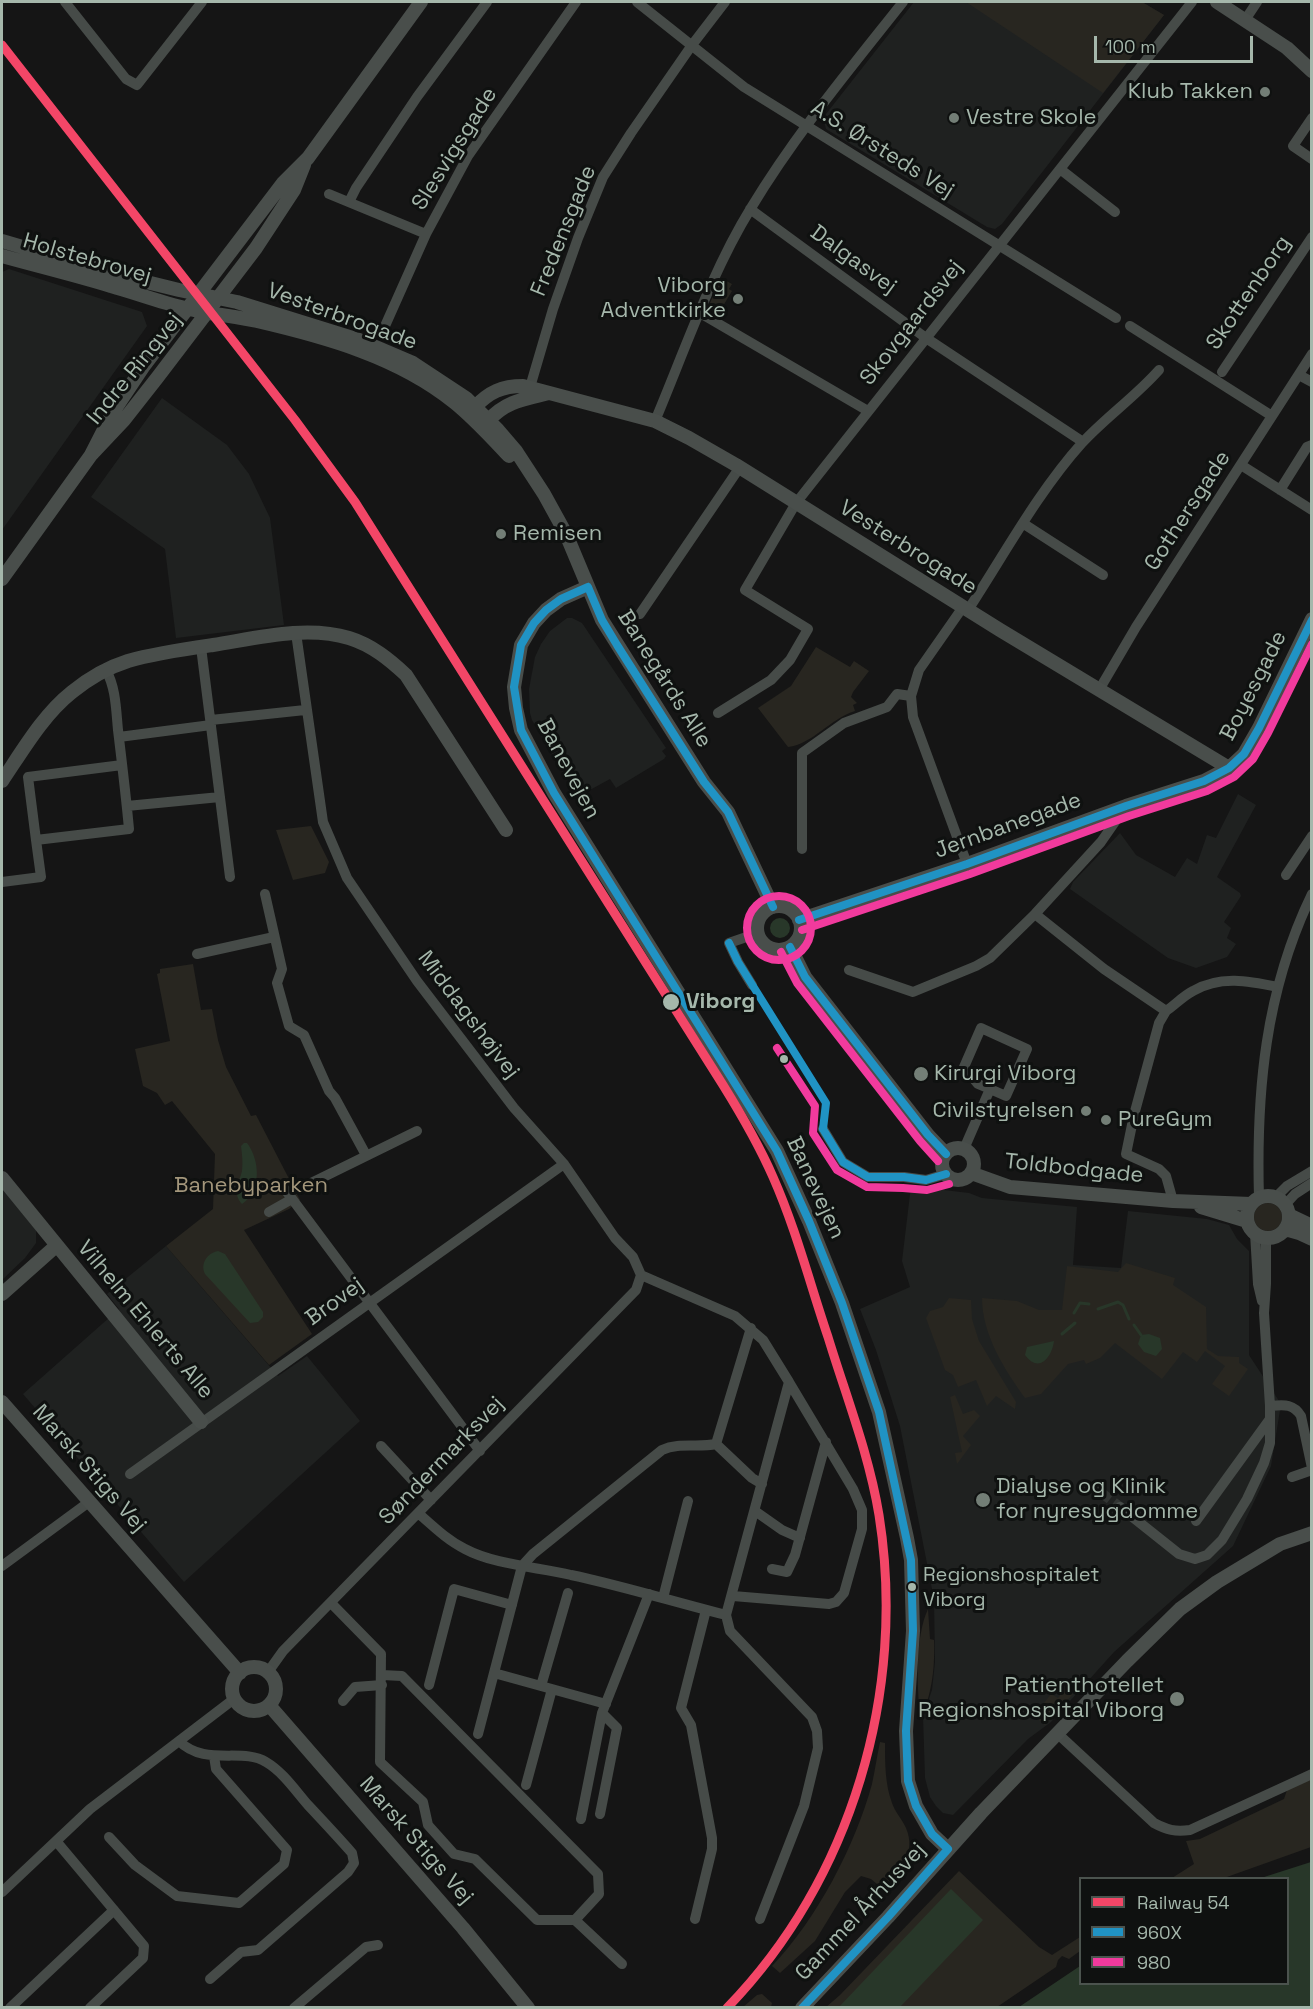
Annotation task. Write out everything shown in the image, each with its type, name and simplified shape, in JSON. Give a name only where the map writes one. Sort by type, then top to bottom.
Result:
[{"type":"street","points":[[65,2],[126,79],[137,85],[202,2]]},
{"type":"street","name":"Indre Ringvej","points":[[2,579],[91,455],[124,420],[197,308],[221,263],[283,183],[308,158],[421,2]]},
{"type":"street","points":[[349,202],[417,97],[487,2]]},
{"type":"street","name":"Slesvigsgade","points":[[385,326],[426,234],[468,156],[576,2]]},
{"type":"street","name":"A.S. Ørsteds Vej","points":[[637,2],[744,87],[1116,318]]},
{"type":"street","name":"Fredensgade","points":[[528,393],[578,238],[603,177],[692,45],[725,2]]},
{"type":"street","points":[[655,421],[725,256],[750,209],[806,126],[903,2]]},
{"type":"street","name":"Skovgaardsvej","points":[[718,713],[771,680],[790,660],[808,629],[745,590],[796,503],[1192,2]]},
{"type":"street","points":[[1217,2],[1287,48],[1311,71]]},
{"type":"street","points":[[1245,20],[1257,2]]},
{"type":"street","points":[[1311,118],[1293,146],[1311,159]]},
{"type":"street","name":"Indre Ringvej","points":[[91,455],[113,412],[143,367],[197,308],[219,298],[232,281],[294,190],[308,158]]},
{"type":"street","points":[[1060,169],[1115,212]]},
{"type":"street","points":[[329,194],[426,234]]},
{"type":"street","name":"Dalgasvej","points":[[750,209],[926,338],[1083,442]]},
{"type":"street","name":"Skottenborg","points":[[1222,372],[1311,237]]},
{"type":"street","name":"Holstebrovej","points":[[2,241],[179,290],[197,308]]},
{"type":"street","name":"Holstebrovej","points":[[2,256],[197,308]]},
{"type":"street","name":"Vesterbrogade","points":[[197,308],[219,298],[331,331],[392,353],[432,374],[480,416]]},
{"type":"street","name":"Vesterbrogade","points":[[197,308],[328,340],[388,362],[480,416]]},
{"type":"street","points":[[700,313],[868,411]]},
{"type":"street","points":[[1130,326],[1272,416]]},
{"type":"street","name":"Gothersgade","points":[[1099,690],[1136,627],[1311,354]]},
{"type":"street","points":[[967,864],[913,717],[911,696],[919,670],[966,608],[1056,475],[1083,442],[1143,388],[1159,370]]},
{"type":"street","points":[[1299,375],[1311,382]]},
{"type":"street","name":"Vesterbrogade","points":[[480,416],[485,396],[516,386],[528,393],[552,392],[655,421],[740,467],[1229,768]]},
{"type":"street","points":[[480,416],[528,393]]},
{"type":"street","name":"Banegårds Alle","points":[[480,416],[516,450],[556,514],[602,620],[704,782],[728,812],[773,907]]},
{"type":"street","points":[[1280,490],[1307,447],[1311,445]]},
{"type":"street","points":[[1241,465],[1311,510]]},
{"type":"street","points":[[640,614],[740,467]]},
{"type":"street","points":[[1024,524],[1103,575]]},
{"type":"street","name":"Banevejen","points":[[588,587],[561,599],[546,610],[534,623],[521,645],[514,687],[521,730],[554,793],[777,1151],[809,1221],[842,1303],[879,1412],[907,1538],[913,1631],[906,1731],[908,1781],[916,1806],[932,1834],[948,1849]]},
{"type":"street","name":"Boyesgade","points":[[1229,768],[1244,754],[1255,736],[1310,628]]},
{"type":"street","points":[[3,777],[48,715],[72,692],[106,670],[127,661],[201,647],[296,633],[327,634],[349,638],[368,646],[406,675],[506,830]]},
{"type":"street","name":"Middagshøjvej","points":[[296,633],[305,710],[323,822],[347,878],[417,981],[514,1108],[564,1164],[615,1238],[633,1257],[642,1275]]},
{"type":"street","points":[[201,647],[230,877]]},
{"type":"street","points":[[36,840],[129,829],[112,682],[106,670]]},
{"type":"street","points":[[802,849],[802,753],[844,723],[887,707],[897,694],[911,696]]},
{"type":"street","points":[[119,737],[305,710]]},
{"type":"street","points":[[2,882],[40,877],[28,777],[122,765]]},
{"type":"street","name":"Jernbanegade","points":[[799,920],[1204,781],[1229,768]]},
{"type":"street","points":[[127,807],[220,797]]},
{"type":"street","points":[[849,970],[913,992],[990,958],[1035,914],[1101,842],[1126,806]]},
{"type":"street","points":[[1286,875],[1311,836]]},
{"type":"street","points":[[265,894],[282,969],[277,983],[289,1026],[303,1035],[329,1091],[366,1155]]},
{"type":"street","points":[[1255,1201],[1260,1083],[1267,1036],[1290,946],[1311,894]]},
{"type":"street","points":[[782,906],[790,909],[799,920],[800,935],[790,947],[771,948],[763,942],[758,933],[759,919],[763,913],[773,907],[782,906]]},
{"type":"street","points":[[1035,914],[1104,969],[1166,1011]]},
{"type":"street","points":[[749,980],[729,943],[758,933]]},
{"type":"street","points":[[197,954],[274,937]]},
{"type":"street","points":[[790,947],[805,977],[928,1135],[946,1154]]},
{"type":"street","points":[[1173,1201],[1166,1176],[1159,1169],[1126,1154],[1159,1023],[1166,1011],[1192,991],[1208,984],[1242,980],[1278,987]]},
{"type":"street","points":[[981,1028],[1027,1049],[1006,1096],[990,1089],[978,1084],[964,1066],[981,1028]]},
{"type":"street","points":[[964,1149],[990,1089]]},
{"type":"street","points":[[823,1129],[843,1162],[868,1177],[904,1177],[926,1180],[946,1174]]},
{"type":"street","points":[[303,1187],[417,1131]]},
{"type":"street","points":[[951,1149],[964,1149],[973,1159],[974,1166],[971,1173],[962,1179],[950,1178],[942,1164],[946,1154],[951,1149]]},
{"type":"street","name":"Brovej","points":[[130,1474],[564,1164]]},
{"type":"street","points":[[1285,1229],[1283,1206],[1293,1182],[1311,1171]]},
{"type":"street","name":"Toldbodgade","points":[[971,1173],[1010,1186],[1173,1201],[1255,1201]]},
{"type":"street","name":"Vilhelm Ehlerts Alle","points":[[2,1178],[201,1422]]},
{"type":"street","points":[[1283,1206],[1311,1183]]},
{"type":"street","points":[[284,1188],[480,1450]]},
{"type":"street","points":[[1120,1507],[1179,1554],[1195,1559],[1207,1555],[1222,1540],[1247,1500],[1264,1463],[1270,1443],[1264,1313],[1258,1284],[1256,1231],[1248,1209],[1255,1201],[1270,1196],[1311,1226]]},
{"type":"street","points":[[269,1212],[292,1198]]},
{"type":"street","name":"Toldbodgade","points":[[1173,1201],[1238,1217],[1256,1231]]},
{"type":"street","points":[[1256,1231],[1276,1236],[1285,1229]]},
{"type":"street","points":[[1285,1229],[1311,1239]]},
{"type":"street","name":"Vilhelm Ehlerts Alle","points":[[2,1294],[56,1246]]},
{"type":"street","points":[[642,1275],[735,1316],[763,1340],[854,1489],[862,1510],[862,1529],[844,1593],[836,1602],[829,1604],[733,1596]]},
{"type":"street","name":"Søndermarksvej","points":[[268,1672],[282,1652],[636,1290],[642,1275]]},
{"type":"street","points":[[716,1444],[751,1328]]},
{"type":"street","points":[[760,1919],[804,1806],[818,1748],[817,1731],[812,1717],[730,1631],[726,1616],[789,1382]]},
{"type":"street","name":"Marsk Stigs Vej","points":[[2,1402],[240,1673]]},
{"type":"street","points":[[1270,1406],[1292,1406],[1301,1416],[1311,1469],[1292,1477]]},
{"type":"street","points":[[1196,1521],[1270,1419]]},
{"type":"street","points":[[772,1569],[787,1572],[795,1556],[826,1442]]},
{"type":"street","points":[[716,1444],[752,1478],[762,1484]]},
{"type":"street","points":[[478,1734],[522,1566],[533,1554],[662,1450],[672,1445],[716,1444]]},
{"type":"street","points":[[381,1446],[431,1500]]},
{"type":"street","points":[[1242,1458],[1257,1450],[1268,1450]]},
{"type":"street","points":[[663,1598],[688,1501]]},
{"type":"street","points":[[2,1566],[89,1502]]},
{"type":"street","points":[[755,1511],[782,1530],[800,1538]]},
{"type":"street","points":[[418,1513],[443,1535],[464,1549],[522,1566],[649,1594],[726,1616]]},
{"type":"street","name":"Gammel Århusvej","points":[[802,2007],[888,1917],[948,1849],[1180,1609],[1217,1582],[1280,1544],[1311,1533]]},
{"type":"street","points":[[429,1685],[454,1589],[512,1605]]},
{"type":"street","points":[[526,1785],[567,1593]]},
{"type":"street","points":[[581,1819],[604,1708],[649,1594]]},
{"type":"street","points":[[331,1603],[381,1654],[380,1762],[423,1802],[428,1825],[454,1854],[475,1859],[537,1920],[575,1920],[622,1964]]},
{"type":"street","points":[[695,1919],[712,1849],[712,1838],[691,1725],[681,1708],[706,1610]]},
{"type":"street","points":[[254,1668],[268,1672],[276,1692],[269,1705],[261,1710],[250,1711],[241,1707],[234,1699],[233,1685],[240,1673],[254,1668]]},
{"type":"street","points":[[494,1673],[604,1708],[617,1728],[600,1814]]},
{"type":"street","points":[[343,1701],[355,1687],[402,1676],[598,1874],[599,1894],[575,1920]]},
{"type":"street","points":[[2,1892],[90,1809],[234,1699]]},
{"type":"street","name":"Marsk Stigs Vej","points":[[269,1705],[486,1955],[528,2007]]},
{"type":"street","points":[[1058,1734],[1154,1823],[1167,1830],[1178,1832],[1190,1830],[1311,1774]]},
{"type":"street","points":[[179,1741],[187,1750],[214,1756],[256,1757],[266,1762],[282,1775],[352,1852],[354,1863],[349,1871],[258,1950],[241,1952],[210,1979]]},
{"type":"street","points":[[109,1838],[135,1865],[177,1896],[239,1903],[284,1864],[287,1850],[216,1769],[214,1756]]},
{"type":"street","points":[[56,1841],[144,1946],[143,1958],[90,2007]]},
{"type":"street","points":[[10,2007],[114,1910]]},
{"type":"street","points":[[294,2007],[366,1947],[378,1945]]},
{"type":"shaded area","name":"Vestre Skole","points":[[914,2],[1142,2],[1164,15],[1002,224],[995,229],[987,227],[826,129],[824,121],[826,114]]},
{"type":"shaded area","points":[[9,269],[142,312],[147,326],[2,530],[2,272]]},
{"type":"shaded area","points":[[162,398],[227,445],[249,474],[270,518],[284,625],[176,638],[165,549],[91,497]]},
{"type":"shaded area","points":[[567,618],[582,623],[666,748],[662,751],[666,756],[664,759],[616,788],[610,779],[577,797],[530,713],[529,689],[535,657],[550,631]]},
{"type":"shaded area","points":[[1238,794],[1256,805],[1217,877],[1241,896],[1224,922],[1231,928],[1227,938],[1236,944],[1227,957],[1196,968],[1168,958],[1070,889],[1073,882],[1120,833],[1136,855],[1175,877],[1187,858],[1197,864],[1207,835],[1216,838]]},
{"type":"shaded area","points":[[776,918],[784,918],[790,924],[790,932],[784,938],[776,938],[770,932],[770,924]]},
{"type":"shaded area","points":[[247,1143],[255,1158],[257,1175],[253,1191],[242,1204],[237,1192],[242,1171],[241,1146]]},
{"type":"shaded area","points":[[911,1186],[969,1193],[982,1198],[1077,1207],[1073,1265],[1121,1268],[1128,1211],[1207,1219],[1229,1225],[1237,1239],[1249,1251],[1249,1355],[1281,1404],[1271,1466],[1233,1546],[1114,1652],[1051,1722],[1028,1739],[953,1815],[943,1813],[936,1806],[930,1797],[925,1778],[923,1716],[932,1690],[935,1662],[934,1599],[900,1426],[876,1350],[860,1309],[910,1287],[902,1261]]},
{"type":"shaded area","points":[[2,1187],[36,1230],[36,1243],[25,1258],[2,1280]]},
{"type":"shaded area","points":[[166,1246],[278,1376],[307,1356],[360,1421],[184,1582],[23,1394],[119,1309],[107,1294]]},
{"type":"shaded area","points":[[218,1251],[225,1254],[263,1312],[263,1317],[258,1322],[250,1323],[205,1274],[203,1266],[206,1260]]},
{"type":"shaded area","points":[[1149,1334],[1160,1338],[1162,1349],[1156,1356],[1144,1352],[1138,1344],[1141,1335]]},
{"type":"shaded area","points":[[1054,1341],[1051,1353],[1040,1363],[1030,1361],[1025,1355],[1027,1347]]},
{"type":"shaded area","points":[[1311,1862],[1311,2007],[1019,2007],[1079,1967],[1079,1985],[1289,1985],[1289,1877],[1264,1877]]},
{"type":"shaded area","points":[[951,1889],[983,1920],[900,2007],[839,2007]]},
{"type":"green space","points":[[966,2],[1142,2],[1164,15],[1103,93]]},
{"type":"green space","points":[[721,278],[732,284],[729,289],[732,291],[723,306],[722,317],[713,311],[710,303]]},
{"type":"green space","points":[[816,647],[850,667],[854,661],[869,671],[851,697],[857,703],[853,705],[855,711],[846,714],[806,741],[788,747],[758,708],[791,686]]},
{"type":"green space","points":[[311,826],[329,862],[325,873],[293,880],[276,830]]},
{"type":"green space","name":"Banebyparken","points":[[193,964],[201,1010],[212,1009],[226,1067],[251,1116],[256,1115],[300,1200],[289,1209],[244,1230],[312,1334],[269,1365],[166,1246],[213,1209],[215,1154],[172,1101],[165,1105],[157,1093],[143,1086],[135,1049],[170,1041],[157,974],[160,973],[160,969]]},
{"type":"green space","points":[[1268,1203],[1278,1207],[1282,1217],[1278,1227],[1268,1231],[1258,1227],[1254,1217],[1258,1207]]},
{"type":"green space","points":[[1126,1263],[1175,1278],[1173,1285],[1206,1307],[1207,1349],[1218,1356],[1239,1357],[1239,1363],[1248,1369],[1229,1396],[1212,1384],[1225,1366],[1205,1351],[1197,1362],[1183,1352],[1162,1379],[1115,1343],[1100,1358],[1086,1364],[1084,1360],[1068,1364],[1041,1394],[1025,1398],[1002,1363],[990,1338],[982,1298],[1017,1301],[1039,1310],[1062,1310],[1067,1266],[1118,1272]]},
{"type":"green space","points":[[949,1298],[971,1300],[972,1319],[979,1341],[1016,1402],[1015,1409],[996,1396],[987,1406],[976,1380],[958,1387],[953,1375],[945,1370],[926,1318],[930,1311],[943,1307]]},
{"type":"green space","points":[[955,1395],[963,1414],[974,1410],[980,1416],[963,1436],[971,1445],[957,1464],[955,1453],[962,1452],[950,1397]]},
{"type":"green space","points":[[928,1609],[930,1639],[934,1640],[933,1670],[926,1706],[923,1716],[920,1716],[919,1647]]},
{"type":"green space","points":[[1065,1689],[1073,1694],[1045,1725],[1034,1716],[1051,1694],[1058,1698]]},
{"type":"green space","points":[[880,1742],[885,1743],[886,1773],[890,1796],[909,1837],[905,1862],[883,1889],[871,1879],[861,1876],[845,1892],[815,1941],[780,1973],[772,1966],[789,1947],[819,1904],[856,1832],[872,1784]]},
{"type":"green space","points":[[1311,1778],[1311,1847],[1227,1877],[1174,1877],[1194,1864],[1186,1841],[1200,1839],[1284,1799],[1287,1790]]},
{"type":"green space","points":[[959,1871],[1039,1947],[1052,1955],[1079,1938],[1079,1952],[1069,1959],[1062,1956],[1056,1967],[997,2007],[825,2008]]},
{"type":"green space","points":[[762,1994],[772,2003],[771,2007],[743,2007],[757,1995]]},
{"type":"waterway","points":[[1098,1309],[1118,1302],[1123,1305],[1129,1319]]},
{"type":"waterway","points":[[1074,1313],[1080,1303],[1089,1304]]},
{"type":"waterway","points":[[1062,1334],[1075,1323]]},
{"type":"waterway","points":[[1134,1325],[1141,1335]]},
{"type":"tunnel","points":[[1090,1484],[1120,1507]]},
{"type":"rail line","name":"54","points":[[2,45],[295,420],[355,502],[730,1096],[762,1153],[789,1216],[875,1492],[886,1581],[885,1648],[876,1714],[860,1779],[837,1842],[807,1901],[771,1957],[727,2008]]},
{"type":"transit line","name":"960X","points":[[588,587],[561,599],[546,610],[534,623],[521,645],[514,687],[521,730],[554,793],[777,1151],[809,1221],[842,1303],[879,1412],[911,1560],[913,1631],[906,1731],[908,1781],[916,1806],[932,1834],[948,1849]]},
{"type":"transit line","name":"960X","points":[[588,587],[602,620],[617,645],[704,782],[728,812],[773,907]]},
{"type":"transit line","name":"960X","points":[[799,920],[1204,781],[1229,768],[1244,754],[1259,728],[1312,620]]},
{"type":"transit line","name":"980","points":[[802,930],[1207,791],[1234,777],[1253,759],[1312,644]]},
{"type":"transit line","name":"980","points":[[779,896],[791,898],[802,905],[809,916],[811,928],[809,940],[802,951],[791,958],[779,960],[767,958],[756,951],[749,940],[747,928],[749,916],[756,905],[767,898],[779,896]]},
{"type":"transit line","name":"960X","points":[[729,943],[738,962],[826,1103],[823,1129]]},
{"type":"transit line","name":"960X","points":[[790,947],[805,977],[928,1135],[946,1154]]},
{"type":"transit line","name":"980","points":[[781,952],[797,983],[938,1161]]},
{"type":"transit line","name":"980","points":[[777,1048],[815,1106],[813,1133],[837,1170],[867,1187],[927,1190],[949,1184]]},
{"type":"transit line","name":"960X","points":[[823,1129],[843,1162],[868,1177],[904,1177],[926,1180],[946,1174]]},
{"type":"transit line","name":"960X","points":[[802,2008],[948,1849]]},
{"type":"place","name":"Klub Takken","points":[[1265,92]]},
{"type":"place","name":"Vestre Skole","points":[[954,118]]},
{"type":"place","name":"Viborg Adventkirke","points":[[738,299]]},
{"type":"place","name":"Remisen","points":[[501,534]]},
{"type":"place","name":"Viborg","points":[[671,1002]]},
{"type":"place","name":"Kirurgi Viborg","points":[[921,1074]]},
{"type":"place","name":"Civilstyrelsen","points":[[1086,1111]]},
{"type":"place","name":"PureGym","points":[[1106,1120]]},
{"type":"place","name":"Dialyse og Klinik for nyresygdomme","points":[[983,1500]]},
{"type":"place","name":"Regionshospitalet Viborg","points":[[912,1587]]},
{"type":"place","name":"Patienthotellet Regionshospital Viborg","points":[[1177,1699]]}]
